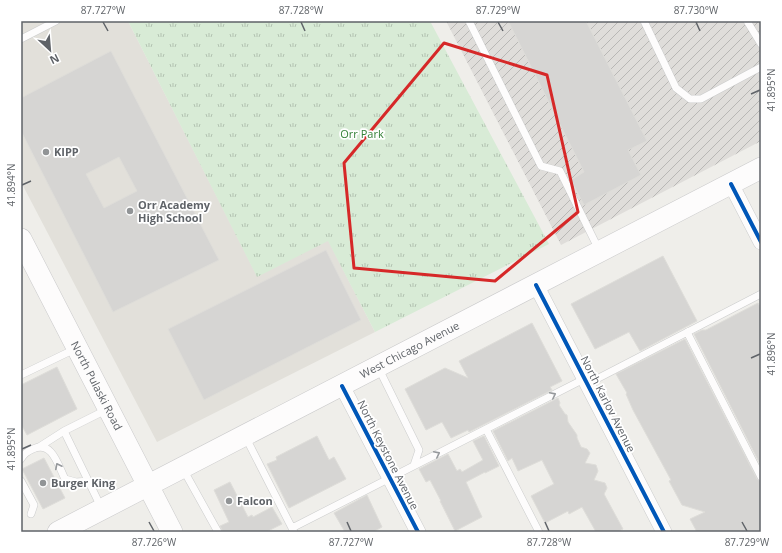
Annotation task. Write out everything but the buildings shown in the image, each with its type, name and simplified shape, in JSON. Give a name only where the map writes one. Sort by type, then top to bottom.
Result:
[{"type":"main road","name":"West Chicago Avenue","points":[[58,532],[761,168]]},
{"type":"main road","name":"North Pulaski Road","points":[[21,239],[172,532]]},
{"type":"street","points":[[731,184],[761,242]]},
{"type":"street","name":"North Karlov Avenue","points":[[536,285],[664,532]]},
{"type":"street","name":"North Keystone Avenue","points":[[342,386],[418,532]]},
{"type":"lane","points":[[21,39],[56,21]]},
{"type":"lane","points":[[469,21],[541,166],[560,171],[600,252]]},
{"type":"lane","points":[[644,21],[676,88],[690,100],[701,99],[761,67]]},
{"type":"lane","points":[[747,21],[761,44]]},
{"type":"lane","points":[[245,436],[293,530],[414,465],[687,332],[761,294]]},
{"type":"lane","points":[[687,332],[761,477]]},
{"type":"lane","points":[[21,375],[77,348]]},
{"type":"lane","points":[[378,367],[419,450],[414,465]]},
{"type":"lane","points":[[21,459],[31,450],[108,409]]},
{"type":"lane","points":[[486,429],[539,532]]},
{"type":"lane","points":[[64,432],[102,509]]},
{"type":"lane","points":[[39,447],[47,448],[52,452],[65,479],[76,482],[88,481]]},
{"type":"lane","points":[[182,468],[218,532]]},
{"type":"lane","points":[[21,481],[34,506],[31,514]]},
{"type":"highlighted area","points":[[444,43],[547,75],[578,212],[495,281],[354,268],[344,163]]},
{"type":"shaded area","name":"Orr Academy High School","points":[[21,21],[128,21],[257,276],[328,240],[375,332],[157,442],[21,182]]},
{"type":"shaded area","points":[[446,21],[761,21],[761,141],[561,245]]},
{"type":"green space","name":"Orr Park","points":[[128,21],[430,21],[549,244],[375,332],[328,241],[257,277]]},
{"type":"cycle path","points":[[731,184],[761,242]]},
{"type":"cycle path","points":[[536,285],[664,532]]},
{"type":"cycle path","points":[[342,386],[418,532]]},
{"type":"place","name":"KIPP","points":[[46,152]]},
{"type":"place","name":"Orr Academy High School","points":[[130,211]]},
{"type":"place","name":"Burger King","points":[[43,483]]},
{"type":"place","name":"Falcon","points":[[229,501]]}]
